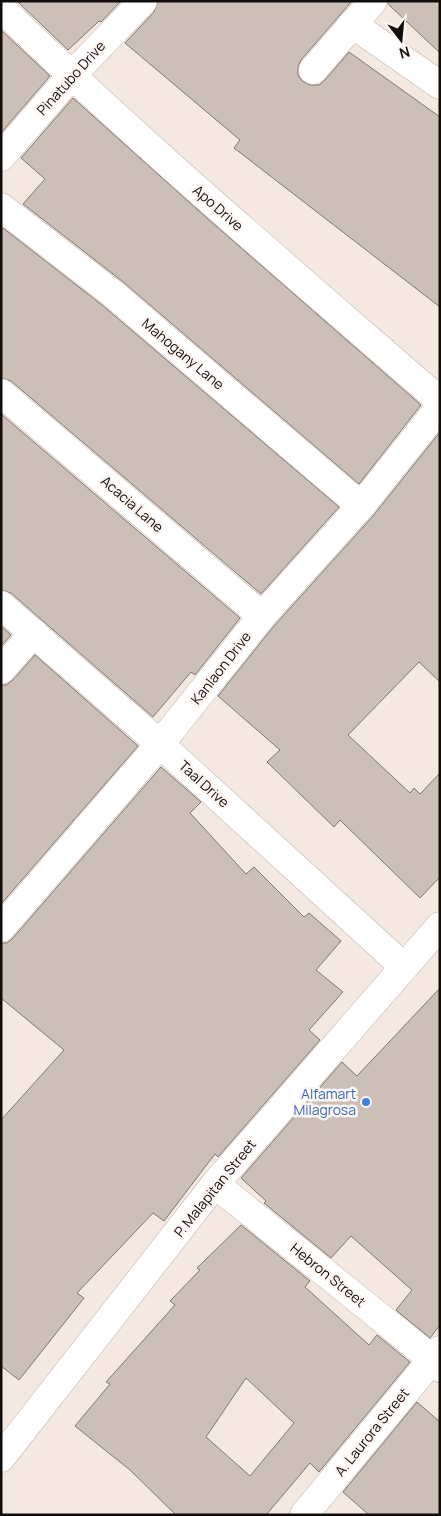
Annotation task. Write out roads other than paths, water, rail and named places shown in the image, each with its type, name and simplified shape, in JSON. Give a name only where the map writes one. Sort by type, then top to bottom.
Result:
[{"type":"street","name":"Pinatubo Drive","points":[[1,157],[71,76],[143,1]]},
{"type":"street","points":[[313,70],[373,1]]},
{"type":"street","name":"Apo Drive","points":[[1,8],[71,76],[208,200],[440,401]]},
{"type":"street","points":[[352,24],[440,85]]},
{"type":"street","name":"Mahogany Lane","points":[[1,207],[112,294],[361,506]]},
{"type":"street","name":"Acacia Lane","points":[[1,393],[262,616]]},
{"type":"street","name":"Kanlaon Drive","points":[[1,928],[160,744],[262,616],[361,506],[440,406]]},
{"type":"street","name":"Taal Drive","points":[[1,605],[160,744],[404,967]]},
{"type":"street","points":[[1,670],[34,633]]},
{"type":"street","name":"P. Malapitan Street","points":[[1,1458],[216,1184],[440,926]]},
{"type":"street","name":"Hebron Street","points":[[216,1184],[437,1359]]},
{"type":"street","name":"A. Laurora Street","points":[[304,1515],[437,1359]]},
{"type":"place","name":"Alfamart Milagrosa","points":[[366,1102]]}]
